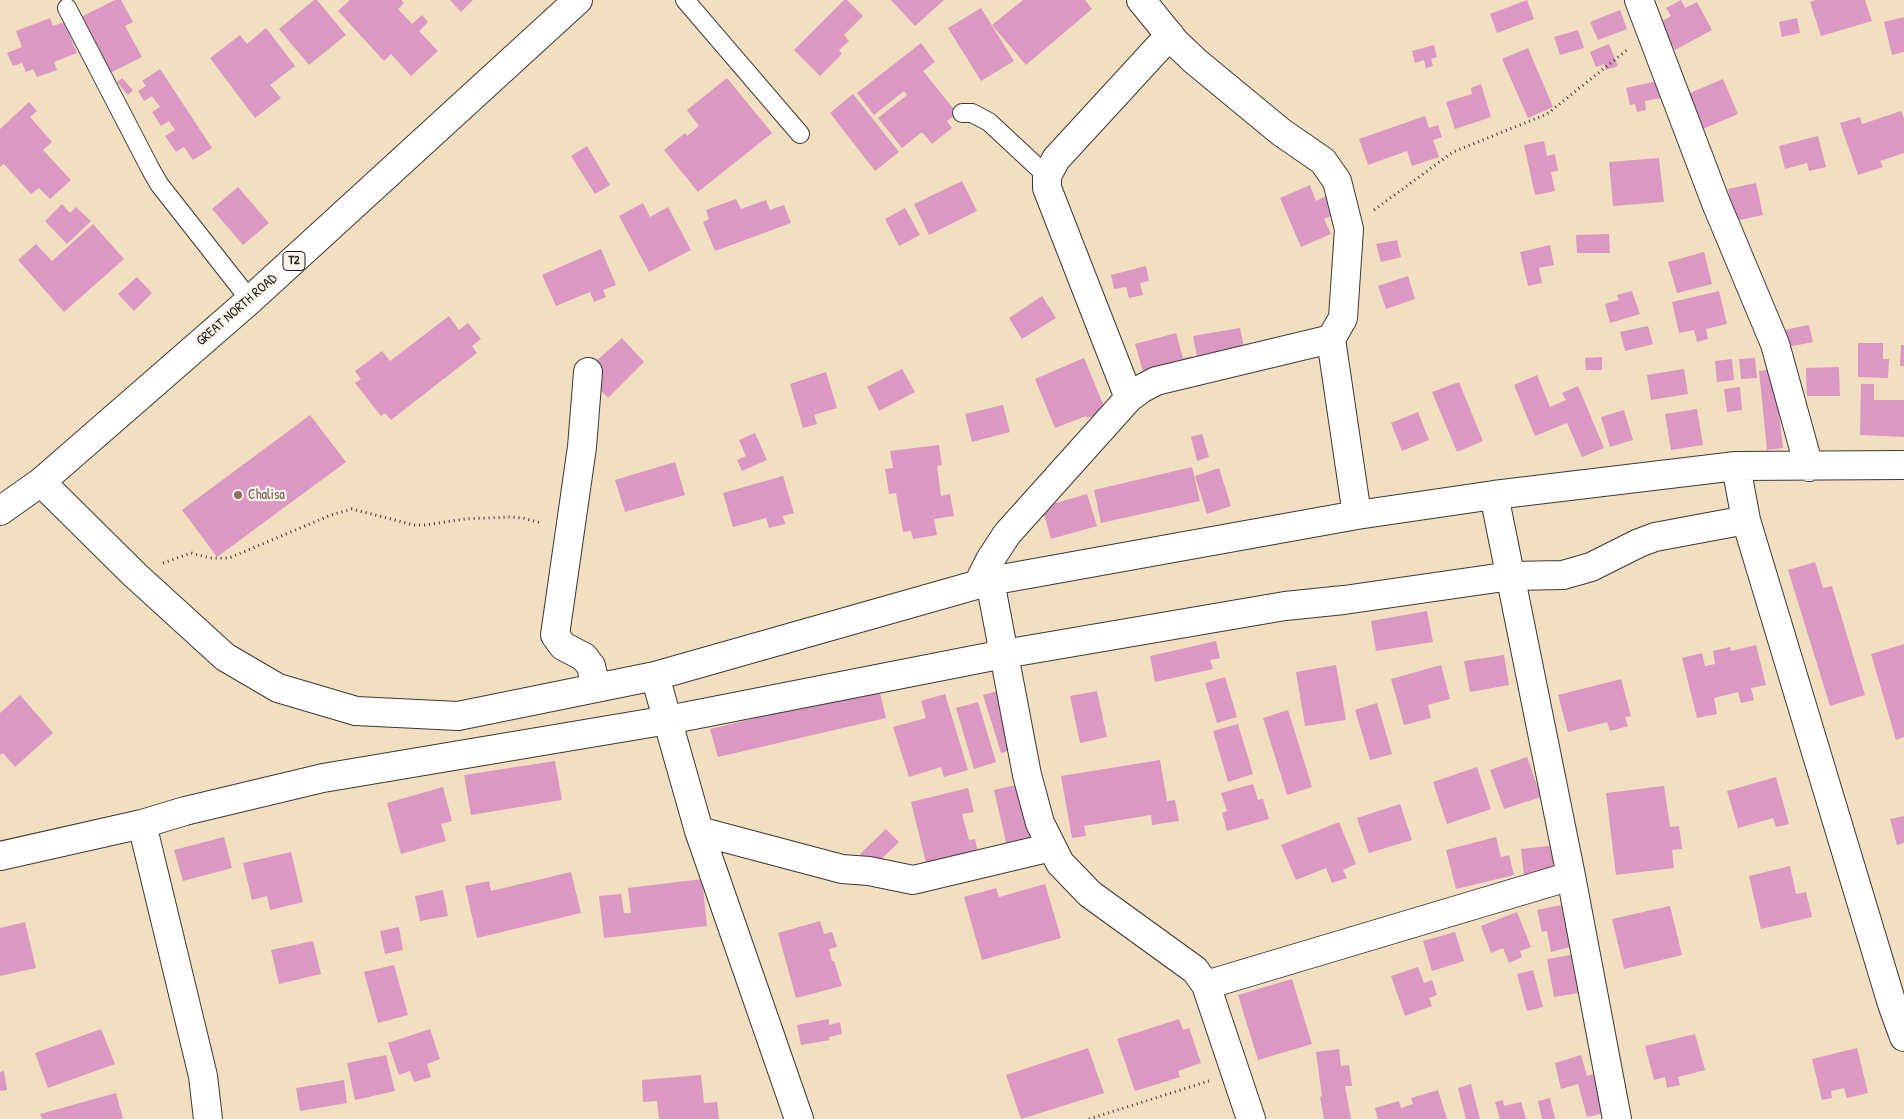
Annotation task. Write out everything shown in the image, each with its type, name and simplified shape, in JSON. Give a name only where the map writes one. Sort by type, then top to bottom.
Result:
[{"type":"main road","name":"GREAT NORTH ROAD","points":[[0,510],[41,482],[250,300],[578,0]]},
{"type":"main road","points":[[1141,0],[1195,61],[1281,132],[1323,161],[1337,181],[1349,229],[1343,318],[1331,339],[1356,515]]},
{"type":"main road","points":[[1639,0],[1716,203],[1776,344],[1809,467]]},
{"type":"main road","points":[[1128,398],[1047,188],[1048,176],[1056,159],[1170,35]]},
{"type":"main road","points":[[1251,1119],[1206,985],[1190,965],[1090,894],[1060,863],[1040,823],[1027,775],[1004,654],[984,583],[990,560],[1007,534],[1128,398],[1156,381],[1331,339]]},
{"type":"main road","points":[[588,372],[582,446],[555,634],[563,646],[584,657],[590,666],[596,688]]},
{"type":"main road","points":[[41,482],[135,575],[225,657],[278,688],[356,711],[458,716],[656,676],[984,583],[1356,515],[1494,495],[1736,466],[1904,465]]},
{"type":"main road","points":[[1736,466],[1746,520],[1892,1004],[1904,1037]]},
{"type":"main road","points":[[1494,495],[1571,876],[1617,1119]]},
{"type":"main road","points":[[0,856],[142,824],[185,811],[323,778],[668,720],[1004,654],[1284,606],[1344,600],[1510,576],[1563,575],[1591,568],[1639,543],[1655,537],[1746,520]]},
{"type":"main road","points":[[656,676],[699,831],[799,1119]]},
{"type":"main road","points":[[142,824],[203,1076],[208,1119]]},
{"type":"main road","points":[[699,831],[842,869],[869,871],[913,880],[1052,847]]},
{"type":"main road","points":[[1206,985],[1571,876]]},
{"type":"lane","points":[[685,0],[800,134]]},
{"type":"lane","points":[[66,8],[155,177],[250,300]]},
{"type":"lane","points":[[962,113],[972,112],[989,122],[1048,176]]},
{"type":"path","points":[[1349,229],[1453,152],[1546,114],[1650,31]]},
{"type":"path","points":[[135,575],[192,552],[210,558],[229,558],[331,515],[352,509],[414,525],[465,519],[523,518],[570,534]]},
{"type":"path","points":[[1088,1119],[1236,1073]]},
{"type":"building","points":[[115,0],[121,0],[133,22],[125,26],[142,57],[106,75],[77,19]]},
{"type":"building","points":[[314,0],[317,0],[346,35],[309,65],[279,29]]},
{"type":"building","points":[[350,0],[401,0],[404,3],[398,9],[412,24],[422,15],[428,22],[419,31],[438,51],[411,76],[391,54],[384,61],[338,11]]},
{"type":"building","points":[[450,0],[473,0],[461,12]]},
{"type":"building","points":[[844,0],[847,0],[863,16],[844,35],[849,41],[839,50],[842,54],[820,76],[794,50]]},
{"type":"building","points":[[891,0],[944,0],[915,26]]},
{"type":"building","points":[[1023,0],[1085,0],[1092,9],[1026,65],[992,25]]},
{"type":"building","points":[[1527,0],[1534,19],[1497,33],[1490,14]]},
{"type":"building","points":[[1681,0],[1685,8],[1697,2],[1712,30],[1675,50],[1659,23],[1671,16],[1666,8]]},
{"type":"building","points":[[1816,0],[1865,0],[1872,21],[1821,36],[1810,2]]},
{"type":"building","points":[[981,8],[1014,61],[981,81],[948,28]]},
{"type":"building","points":[[1620,10],[1627,29],[1598,40],[1590,22]]},
{"type":"building","points":[[1904,17],[1904,52],[1892,55],[1884,22]]},
{"type":"building","points":[[50,18],[53,26],[64,22],[77,53],[54,62],[57,70],[37,77],[33,69],[26,72],[22,63],[13,66],[7,53],[22,47],[16,31]]},
{"type":"building","points":[[1797,18],[1800,33],[1782,37],[1779,22]]},
{"type":"building","points":[[266,28],[295,66],[270,85],[281,98],[255,118],[210,58],[240,35],[247,44]]},
{"type":"building","points":[[1578,30],[1584,48],[1560,55],[1554,37]]},
{"type":"building","points":[[921,43],[935,62],[923,71],[957,113],[947,121],[952,128],[932,144],[922,132],[902,148],[878,118],[907,95],[904,91],[874,115],[857,93]]},
{"type":"building","points":[[1609,44],[1618,66],[1606,70],[1604,64],[1596,67],[1590,52]]},
{"type":"building","points":[[1434,45],[1437,57],[1431,59],[1433,66],[1426,68],[1424,60],[1415,63],[1412,51]]},
{"type":"building","points":[[1528,48],[1553,107],[1528,118],[1502,59]]},
{"type":"building","points":[[160,69],[212,148],[193,160],[184,147],[176,152],[165,136],[175,130],[169,121],[161,126],[152,112],[160,107],[152,96],[144,101],[138,91],[146,86],[142,81]]},
{"type":"building","points":[[122,78],[133,90],[128,95],[117,82]]},
{"type":"building","points":[[727,78],[772,133],[698,192],[664,150],[685,133],[687,136],[699,126],[687,110]]},
{"type":"building","points":[[1723,79],[1738,114],[1698,131],[1683,96]]},
{"type":"building","points":[[1657,81],[1661,98],[1645,101],[1646,110],[1637,112],[1635,104],[1630,105],[1626,88]]},
{"type":"building","points":[[1481,84],[1491,117],[1455,129],[1446,102],[1472,94],[1471,88]]},
{"type":"building","points":[[853,94],[899,152],[875,171],[830,113]]},
{"type":"building","points":[[29,102],[37,111],[30,117],[52,142],[43,150],[71,180],[50,199],[39,188],[31,194],[4,164],[0,167],[0,129]]},
{"type":"building","points":[[1901,111],[1904,118],[1904,153],[1880,161],[1883,167],[1858,175],[1840,123],[1860,117],[1862,124]]},
{"type":"building","points":[[1425,116],[1429,128],[1438,125],[1442,137],[1433,140],[1439,157],[1412,166],[1407,151],[1368,165],[1359,139]]},
{"type":"building","points":[[1818,136],[1826,167],[1809,171],[1807,163],[1785,169],[1779,146]]},
{"type":"building","points":[[1544,141],[1547,156],[1555,154],[1558,171],[1551,172],[1555,191],[1535,195],[1524,145]]},
{"type":"building","points":[[587,146],[610,185],[595,194],[571,156]]},
{"type":"building","points":[[1659,158],[1664,202],[1613,206],[1609,162]]},
{"type":"building","points":[[962,181],[977,211],[929,235],[914,204]]},
{"type":"building","points":[[1756,183],[1763,215],[1735,221],[1728,189]]},
{"type":"building","points":[[1310,185],[1316,201],[1326,196],[1334,215],[1324,219],[1331,234],[1301,247],[1280,198]]},
{"type":"building","points":[[238,187],[269,223],[243,245],[212,209]]},
{"type":"building","points":[[736,199],[741,209],[766,200],[770,210],[784,205],[791,223],[715,251],[703,222],[709,219],[706,210]]},
{"type":"building","points":[[643,203],[650,217],[668,207],[691,250],[649,272],[619,216]]},
{"type":"building","points":[[62,204],[70,213],[76,207],[91,221],[67,244],[45,221]]},
{"type":"building","points":[[905,208],[920,235],[899,246],[885,219]]},
{"type":"building","points":[[93,224],[124,259],[64,312],[18,260],[36,244],[52,261]]},
{"type":"building","points":[[1609,234],[1610,253],[1577,253],[1576,235]]},
{"type":"building","points":[[1397,240],[1401,257],[1381,262],[1376,244]]},
{"type":"building","points":[[1550,245],[1554,265],[1539,268],[1542,283],[1528,286],[1520,252]]},
{"type":"building","points":[[601,249],[616,285],[603,290],[606,297],[594,302],[590,292],[556,306],[542,275]]},
{"type":"building","points":[[1704,252],[1712,284],[1677,293],[1668,262]]},
{"type":"building","points":[[1146,266],[1149,281],[1140,283],[1143,295],[1129,298],[1126,287],[1114,289],[1111,275]]},
{"type":"building","points":[[1408,276],[1415,299],[1386,309],[1378,286]]},
{"type":"building","points":[[137,277],[152,293],[134,311],[118,294]]},
{"type":"building","points":[[1632,291],[1640,314],[1610,323],[1605,304],[1619,300],[1617,295]]},
{"type":"building","points":[[1719,291],[1727,324],[1706,329],[1708,339],[1697,342],[1694,330],[1679,333],[1672,302]]},
{"type":"building","points":[[1042,296],[1056,318],[1022,339],[1009,318]]},
{"type":"building","points":[[449,316],[459,330],[468,323],[481,339],[472,346],[477,353],[391,420],[385,413],[381,416],[355,383],[361,379],[355,371],[382,351],[390,361]]},
{"type":"building","points":[[1809,325],[1813,342],[1788,347],[1784,330]]},
{"type":"building","points":[[1648,326],[1653,344],[1625,351],[1620,332]]},
{"type":"building","points":[[1240,328],[1247,362],[1200,371],[1193,336]]},
{"type":"building","points":[[1176,333],[1183,358],[1192,356],[1199,383],[1150,396],[1135,344]]},
{"type":"building","points":[[622,338],[644,362],[608,398],[584,372]]},
{"type":"building","points":[[1858,343],[1883,343],[1883,359],[1889,359],[1888,378],[1858,377]]},
{"type":"building","points":[[1901,345],[1904,345],[1904,366],[1900,366]]},
{"type":"building","points":[[1602,357],[1602,370],[1586,370],[1585,358]]},
{"type":"building","points":[[1084,358],[1106,411],[1087,418],[1086,416],[1055,428],[1035,379]]},
{"type":"building","points":[[1755,358],[1757,378],[1741,379],[1739,359]]},
{"type":"building","points":[[1732,359],[1734,380],[1717,382],[1715,361]]},
{"type":"building","points":[[1839,367],[1840,396],[1807,396],[1806,368]]},
{"type":"building","points":[[902,369],[915,392],[879,411],[867,387]]},
{"type":"building","points":[[1684,369],[1688,394],[1651,400],[1647,375]]},
{"type":"building","points":[[1774,369],[1783,448],[1767,450],[1759,371]]},
{"type":"building","points":[[826,372],[837,408],[814,415],[817,424],[803,428],[790,384]]},
{"type":"building","points":[[1537,375],[1550,407],[1566,400],[1562,393],[1578,386],[1604,448],[1582,457],[1567,423],[1535,436],[1514,385]]},
{"type":"building","points":[[1459,382],[1483,441],[1457,452],[1432,392]]},
{"type":"building","points":[[1861,384],[1874,384],[1874,400],[1904,400],[1904,437],[1860,435]]},
{"type":"building","points":[[1740,387],[1742,410],[1727,412],[1724,389]]},
{"type":"building","points":[[1003,405],[1010,432],[972,442],[965,414]]},
{"type":"building","points":[[1697,409],[1703,445],[1671,450],[1665,414]]},
{"type":"building","points":[[1624,410],[1633,440],[1610,447],[1601,417]]},
{"type":"building","points":[[1418,412],[1429,440],[1402,451],[1391,423]]},
{"type":"building","points":[[310,415],[346,462],[217,557],[182,510]]},
{"type":"building","points":[[755,433],[767,460],[742,471],[737,460],[746,456],[739,440]]},
{"type":"building","points":[[1202,434],[1209,457],[1197,461],[1191,437]]},
{"type":"building","points":[[939,445],[942,465],[937,466],[941,496],[950,494],[954,516],[934,519],[937,535],[913,539],[911,531],[903,532],[896,493],[889,494],[885,469],[893,468],[890,451]]},
{"type":"building","points":[[675,462],[685,495],[625,512],[615,480]]},
{"type":"building","points":[[1192,467],[1200,501],[1101,523],[1094,490]]},
{"type":"building","points":[[1219,468],[1231,506],[1207,514],[1195,476]]},
{"type":"building","points":[[783,476],[794,513],[783,516],[785,524],[769,528],[766,518],[733,527],[723,493]]},
{"type":"building","points":[[1087,494],[1097,526],[1051,539],[1042,507]]},
{"type":"building","points":[[1815,562],[1823,588],[1832,586],[1865,695],[1830,706],[1788,570]]},
{"type":"building","points":[[1427,611],[1433,642],[1376,651],[1371,621]]},
{"type":"building","points":[[1216,641],[1220,658],[1210,660],[1213,669],[1155,682],[1150,656]]},
{"type":"building","points":[[1904,644],[1904,737],[1896,740],[1871,654]]},
{"type":"building","points":[[1756,645],[1766,685],[1751,688],[1754,700],[1741,703],[1738,692],[1714,698],[1717,714],[1697,718],[1682,658],[1702,653],[1705,666],[1715,664],[1713,651],[1730,647],[1731,651]]},
{"type":"building","points":[[1504,655],[1509,685],[1470,692],[1464,661]]},
{"type":"building","points":[[1336,665],[1346,720],[1305,726],[1296,672]]},
{"type":"building","points":[[1441,665],[1450,699],[1428,705],[1431,718],[1404,725],[1391,679]]},
{"type":"building","points":[[1225,677],[1237,717],[1217,723],[1205,683]]},
{"type":"building","points":[[1621,679],[1631,716],[1625,717],[1628,726],[1610,731],[1607,722],[1568,732],[1558,695]]},
{"type":"building","points":[[1011,687],[1015,749],[1001,753],[983,695]]},
{"type":"building","points":[[879,689],[886,718],[718,757],[710,729]]},
{"type":"building","points":[[1097,691],[1107,737],[1080,743],[1070,696]]},
{"type":"building","points":[[945,694],[968,770],[944,777],[941,767],[909,777],[893,727],[926,718],[921,701]]},
{"type":"building","points":[[20,695],[53,733],[15,767],[3,753],[0,755],[0,713]]},
{"type":"building","points":[[978,702],[996,762],[974,769],[956,708]]},
{"type":"building","points":[[1377,703],[1392,754],[1370,760],[1355,710]]},
{"type":"building","points":[[1288,710],[1312,787],[1287,795],[1263,718]]},
{"type":"building","points":[[1238,724],[1253,774],[1228,782],[1213,731]]},
{"type":"building","points":[[1527,757],[1541,797],[1504,809],[1490,770]]},
{"type":"building","points":[[1160,760],[1167,801],[1175,800],[1179,821],[1152,825],[1151,815],[1084,826],[1086,836],[1072,838],[1061,776]]},
{"type":"building","points":[[555,761],[562,800],[471,815],[464,775]]},
{"type":"building","points":[[1477,767],[1491,809],[1447,824],[1433,782]]},
{"type":"building","points":[[1776,777],[1789,824],[1776,827],[1773,818],[1738,828],[1727,791]]},
{"type":"building","points":[[1020,784],[1033,846],[1008,851],[994,790]]},
{"type":"building","points":[[1253,784],[1258,800],[1263,799],[1269,819],[1227,831],[1222,813],[1227,811],[1221,793]]},
{"type":"building","points":[[1664,786],[1670,827],[1679,826],[1682,849],[1672,850],[1674,868],[1616,875],[1606,793]]},
{"type":"building","points":[[443,787],[452,821],[441,824],[446,841],[401,854],[387,803]]},
{"type":"building","points":[[968,788],[974,812],[962,814],[969,840],[975,839],[979,858],[928,871],[911,802]]},
{"type":"building","points":[[1400,804],[1412,840],[1369,853],[1357,818]]},
{"type":"building","points":[[1904,816],[1904,843],[1897,845],[1890,819]]},
{"type":"building","points":[[1339,822],[1356,864],[1343,870],[1347,878],[1332,883],[1326,868],[1296,880],[1281,845]]},
{"type":"building","points":[[886,829],[899,842],[873,867],[860,854]]},
{"type":"building","points":[[224,837],[232,868],[183,881],[174,850]]},
{"type":"building","points":[[1496,837],[1501,857],[1509,855],[1514,875],[1456,889],[1446,850]]},
{"type":"building","points":[[1558,845],[1561,880],[1525,884],[1521,849]]},
{"type":"building","points":[[291,852],[303,902],[270,910],[267,896],[252,900],[243,863]]},
{"type":"building","points":[[1790,866],[1796,894],[1806,892],[1812,917],[1761,929],[1749,876]]},
{"type":"building","points":[[571,872],[581,913],[477,938],[465,886],[489,881],[491,891]]},
{"type":"building","points":[[702,879],[707,926],[604,938],[599,896],[621,894],[624,913],[631,913],[628,888]]},
{"type":"building","points":[[1045,884],[1061,938],[982,960],[964,897],[996,888],[999,897]]},
{"type":"building","points":[[443,890],[448,916],[420,921],[415,896]]},
{"type":"building","points":[[1561,905],[1570,947],[1551,952],[1547,931],[1542,932],[1537,910]]},
{"type":"building","points":[[1670,906],[1682,955],[1624,969],[1612,919]]},
{"type":"building","points":[[1517,912],[1531,947],[1520,951],[1522,957],[1509,963],[1503,948],[1491,953],[1481,926]]},
{"type":"building","points":[[820,921],[824,934],[832,932],[837,947],[829,949],[842,986],[796,998],[778,933]]},
{"type":"building","points":[[25,922],[36,968],[0,976],[0,928]]},
{"type":"building","points":[[399,927],[403,950],[385,954],[380,931]]},
{"type":"building","points":[[1455,932],[1464,961],[1432,971],[1423,941]]},
{"type":"building","points":[[313,941],[321,974],[279,984],[271,950]]},
{"type":"building","points":[[1571,955],[1578,993],[1554,997],[1547,959]]},
{"type":"building","points":[[394,965],[408,1015],[378,1023],[364,972]]},
{"type":"building","points":[[1418,967],[1424,983],[1432,980],[1437,995],[1429,998],[1432,1006],[1405,1016],[1391,976]]},
{"type":"building","points":[[1533,970],[1543,1007],[1527,1011],[1517,974]]},
{"type":"building","points":[[1292,979],[1312,1044],[1258,1060],[1238,995]]},
{"type":"building","points":[[829,1019],[829,1025],[840,1022],[842,1034],[829,1037],[830,1040],[801,1045],[797,1025]]},
{"type":"building","points":[[1179,1019],[1183,1030],[1189,1028],[1201,1063],[1178,1071],[1180,1077],[1135,1091],[1117,1039]]},
{"type":"building","points":[[101,1029],[115,1064],[48,1088],[35,1053]]},
{"type":"building","points":[[430,1029],[440,1059],[427,1064],[431,1077],[414,1082],[410,1071],[399,1075],[388,1043]]},
{"type":"building","points":[[1695,1034],[1705,1070],[1678,1077],[1680,1085],[1667,1088],[1665,1077],[1654,1080],[1645,1046]]},
{"type":"building","points":[[1088,1048],[1104,1093],[1021,1119],[1006,1075]]},
{"type":"building","points":[[1857,1048],[1868,1093],[1847,1098],[1844,1088],[1831,1091],[1832,1098],[1822,1100],[1812,1059]]},
{"type":"building","points":[[1339,1049],[1341,1066],[1349,1065],[1352,1086],[1345,1086],[1351,1119],[1324,1119],[1316,1052]]},
{"type":"building","points":[[386,1055],[395,1091],[355,1100],[347,1063]]},
{"type":"building","points":[[1581,1055],[1587,1076],[1593,1074],[1604,1113],[1587,1117],[1578,1084],[1561,1089],[1555,1063]]},
{"type":"building","points":[[4,1071],[7,1090],[0,1091],[0,1072]]},
{"type":"building","points":[[701,1075],[704,1103],[717,1102],[719,1119],[659,1119],[657,1101],[643,1102],[642,1080]]},
{"type":"building","points":[[344,1080],[347,1103],[300,1111],[296,1088]]},
{"type":"building","points":[[1471,1084],[1480,1119],[1466,1119],[1458,1088]]},
{"type":"building","points":[[1438,1090],[1447,1119],[1378,1119],[1375,1108],[1399,1101],[1401,1108],[1413,1104],[1411,1098]]},
{"type":"building","points":[[116,1093],[123,1119],[42,1119],[40,1114]]},
{"type":"building","points":[[1550,1098],[1555,1119],[1542,1119],[1538,1101]]},
{"type":"building","points":[[1503,1100],[1504,1106],[1521,1102],[1526,1119],[1500,1119],[1495,1102]]},
{"type":"place","name":"Chalisa","points":[[238,495]]}]
